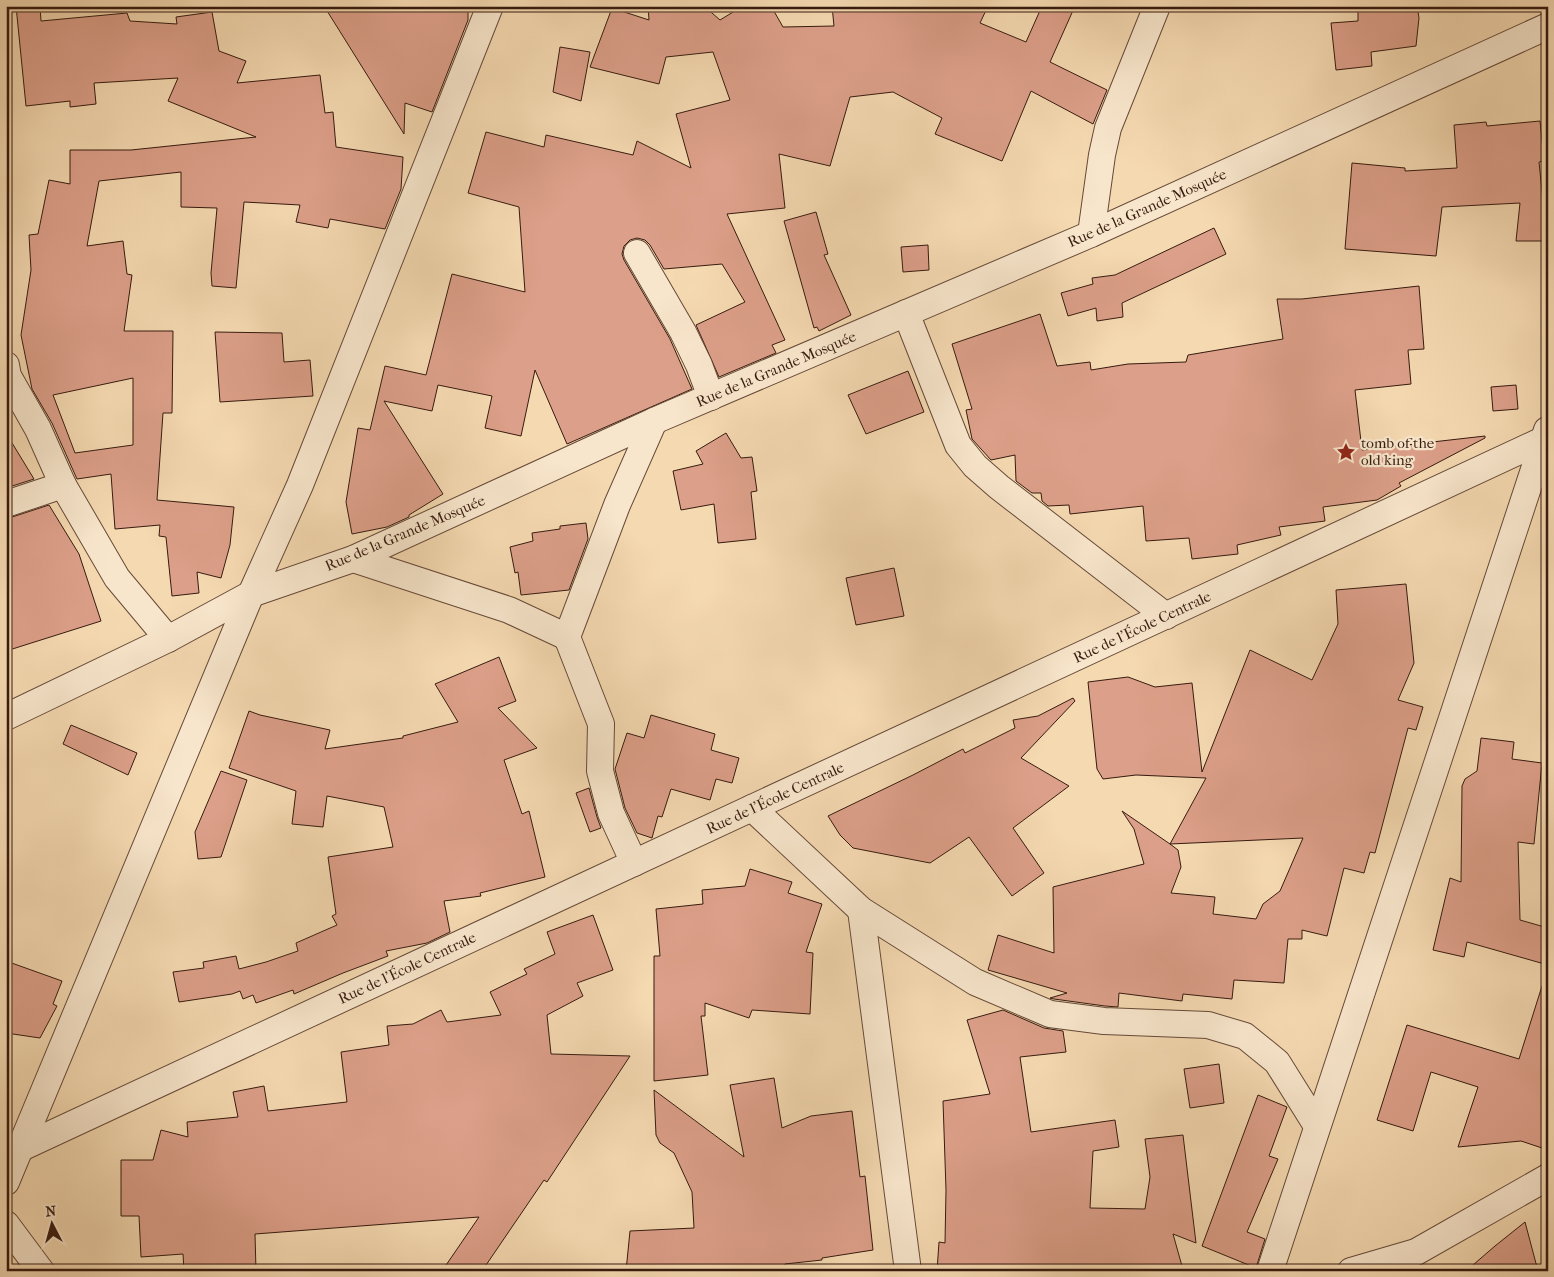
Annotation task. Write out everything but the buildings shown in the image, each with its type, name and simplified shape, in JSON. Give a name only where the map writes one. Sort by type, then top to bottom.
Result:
[{"type":"street","points":[[6,1182],[14,1151],[251,594],[300,485],[490,6]]},
{"type":"street","points":[[1091,234],[1102,155],[1108,128],[1157,6]]},
{"type":"street","name":"Rue de la Grande Mosquée","points":[[6,717],[168,639],[251,594],[353,559],[654,421],[1091,234],[1548,26]]},
{"type":"street","points":[[637,253],[683,332],[711,396]]},
{"type":"street","points":[[906,314],[958,445],[975,466],[999,487],[1166,616]]},
{"type":"street","points":[[6,366],[8,376],[38,429],[63,485],[117,578],[168,639]]},
{"type":"street","points":[[634,863],[611,813],[600,771],[601,724],[567,637],[617,506],[654,421]]},
{"type":"street","points":[[1270,1271],[1545,434]]},
{"type":"street","name":"Rue de l'École Centrale","points":[[14,1151],[1166,616],[1545,434]]},
{"type":"street","points":[[6,504],[63,485]]},
{"type":"street","points":[[353,559],[509,610],[567,637]]},
{"type":"street","points":[[752,808],[861,910],[975,982],[1050,1014],[1104,1021],[1208,1025],[1246,1036],[1277,1062],[1318,1126]]},
{"type":"street","points":[[861,910],[908,1271]]},
{"type":"street","points":[[1351,1271],[1416,1252],[1548,1177]]},
{"type":"street","points":[[6,1224],[41,1271]]},
{"type":"place","name":"tomb of the old king","points":[[1346,452]]}]
